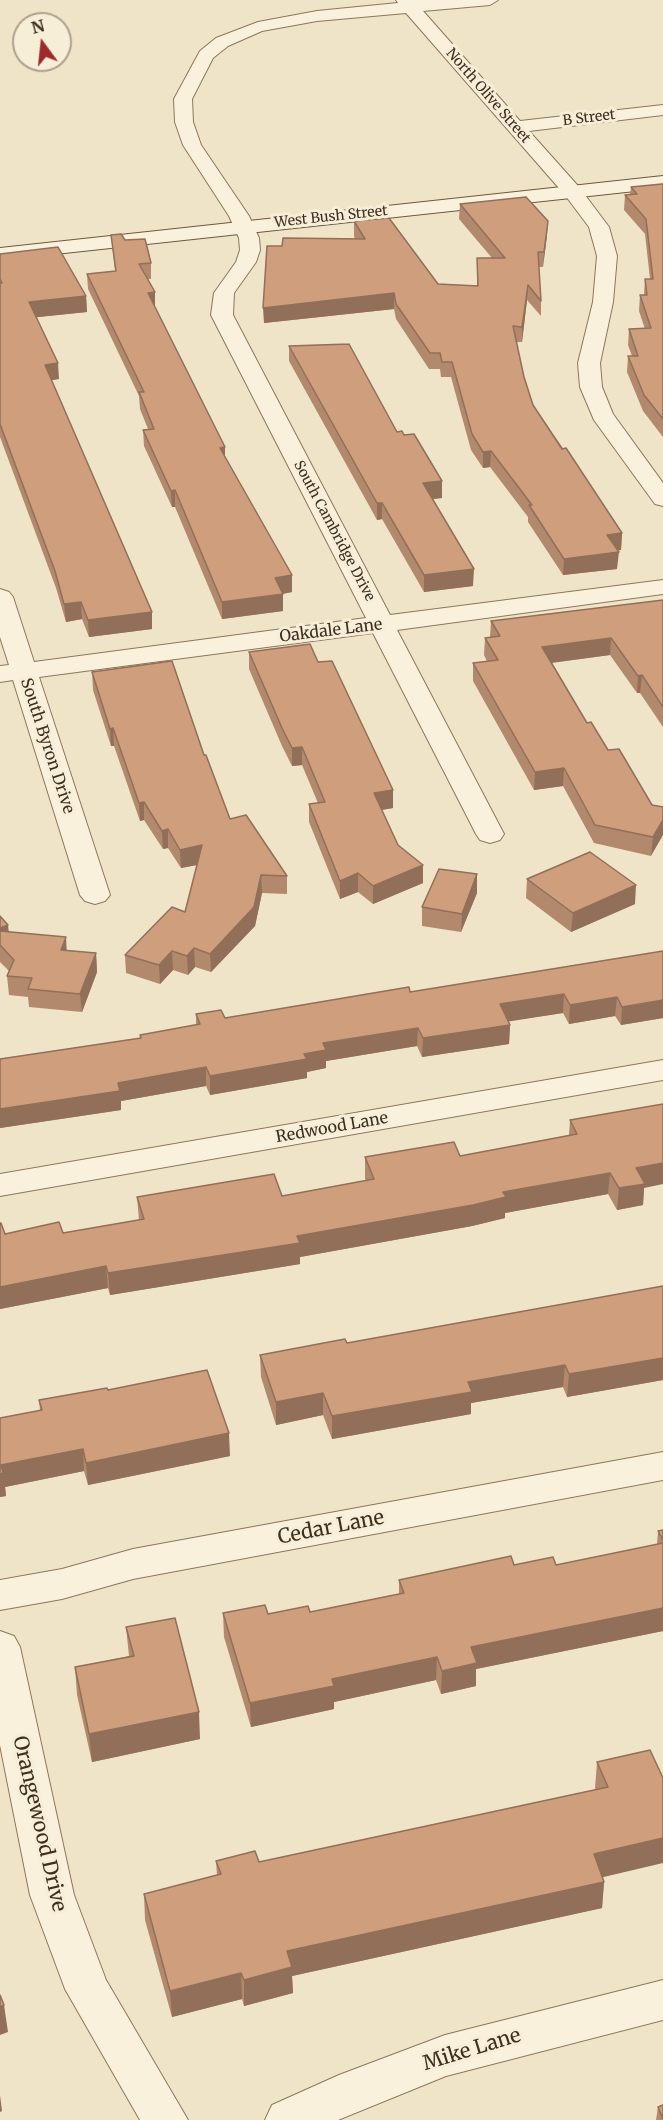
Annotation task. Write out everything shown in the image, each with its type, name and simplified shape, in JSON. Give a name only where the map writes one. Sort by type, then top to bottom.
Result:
[{"type":"main road","name":"West Bush Street","points":[[0,254],[242,222],[568,186],[663,171]]},
{"type":"main road","name":"West Bush Street","points":[[568,186],[663,182]]},
{"type":"main road","name":"West Bush Street","points":[[0,243],[242,222]]},
{"type":"street","points":[[242,222],[192,145],[184,122],[183,99],[206,55],[222,42],[275,22],[407,4],[490,0]]},
{"type":"street","name":"North Olive Street","points":[[407,4],[568,186],[599,227],[607,256],[603,302],[589,363],[591,387],[602,415],[663,500]]},
{"type":"street","name":"B Street","points":[[516,127],[663,110]]},
{"type":"street","name":"South Cambridge Drive","points":[[242,222],[250,250],[246,262],[224,293],[221,305],[222,315],[490,834]]},
{"type":"street","name":"Oakdale Lane","points":[[11,673],[663,587]]},
{"type":"street","name":"South Byron Drive","points":[[0,597],[11,673],[95,895]]},
{"type":"street","name":"Redwood Lane","points":[[0,1185],[663,1070]]},
{"type":"street","name":"Cedar Lane","points":[[0,1595],[62,1584],[133,1564],[663,1466]]},
{"type":"street","name":"Orangewood Drive","points":[[0,1647],[52,1895],[87,1989],[165,2120]]},
{"type":"street","name":"Mike Lane","points":[[288,2120],[355,2090],[445,2056],[558,2025],[663,2000]]},
{"type":"building","points":[[663,184],[663,419],[644,395],[628,356],[638,356],[629,329],[651,328],[640,295],[647,295],[645,279],[653,279],[646,219],[625,195],[637,194],[631,187]]},
{"type":"building","points":[[526,197],[548,221],[544,252],[538,252],[541,301],[528,285],[522,327],[513,326],[524,377],[533,405],[562,449],[566,448],[622,533],[607,535],[619,552],[564,559],[529,505],[532,505],[491,451],[483,452],[472,434],[452,362],[442,362],[440,353],[430,353],[396,304],[394,293],[263,308],[267,246],[282,246],[283,238],[365,239],[354,221],[389,218],[438,284],[478,286],[477,258],[505,258],[460,204]]},
{"type":"building","points":[[121,234],[125,240],[145,239],[151,263],[139,264],[155,292],[148,293],[225,447],[220,448],[292,575],[275,578],[283,594],[222,602],[175,490],[171,491],[143,430],[154,429],[139,392],[144,392],[87,274],[116,271],[111,235]]},
{"type":"building","points":[[58,247],[86,296],[29,302],[58,363],[45,365],[152,612],[88,620],[81,602],[64,604],[55,571],[0,424],[0,283],[2,283],[0,254]]},
{"type":"building","points":[[349,344],[397,432],[402,431],[404,435],[414,434],[442,481],[423,483],[474,569],[424,575],[382,503],[377,503],[289,346]]},
{"type":"building","points":[[663,600],[663,707],[642,675],[638,676],[611,638],[542,647],[587,723],[591,722],[608,750],[619,749],[652,805],[663,807],[663,820],[653,837],[595,825],[564,768],[535,772],[473,663],[498,660],[485,638],[500,636],[491,621]]},
{"type":"building","points":[[310,644],[318,662],[332,661],[393,790],[374,793],[398,845],[423,865],[373,886],[358,873],[340,881],[309,804],[325,802],[302,747],[292,748],[249,652]]},
{"type":"building","points":[[172,661],[204,755],[206,755],[230,819],[246,815],[287,876],[261,875],[254,907],[210,954],[194,948],[187,956],[172,951],[159,965],[125,955],[172,907],[185,912],[202,845],[180,850],[168,829],[162,831],[144,802],[139,803],[113,728],[110,729],[92,672]]},
{"type":"building","points":[[590,852],[636,885],[573,913],[527,879]]},
{"type":"building","points":[[439,869],[477,874],[462,914],[422,907]]},
{"type":"building","points":[[0,916],[8,925],[0,928]]},
{"type":"building","points":[[0,931],[66,937],[61,950],[96,953],[80,994],[28,989],[32,978],[7,976],[14,960],[0,945]]},
{"type":"building","points":[[663,951],[663,1000],[622,1007],[617,997],[570,1005],[564,994],[500,1004],[510,1025],[423,1038],[418,1028],[323,1043],[326,1050],[304,1054],[307,1059],[210,1076],[206,1067],[118,1083],[120,1091],[0,1109],[0,1059],[141,1038],[140,1035],[200,1024],[196,1014],[221,1010],[225,1018],[409,987],[410,992]]},
{"type":"building","points":[[663,1104],[663,1163],[636,1168],[645,1184],[619,1188],[610,1173],[503,1192],[506,1197],[473,1205],[297,1236],[300,1243],[108,1273],[106,1266],[0,1287],[0,1223],[5,1234],[59,1222],[63,1233],[144,1219],[137,1197],[274,1174],[282,1196],[374,1179],[365,1157],[454,1142],[460,1156],[577,1134],[570,1120]]},
{"type":"building","points":[[663,1286],[663,1358],[569,1374],[565,1365],[468,1382],[472,1392],[332,1416],[323,1393],[276,1402],[260,1355],[345,1339],[347,1343]]},
{"type":"building","points":[[207,1370],[229,1433],[86,1463],[83,1449],[1,1465],[3,1473],[0,1474],[0,1418],[42,1410],[39,1400],[107,1388],[108,1390]]},
{"type":"building","points":[[663,1530],[663,1540],[658,1531]]},
{"type":"building","points":[[663,1543],[663,1608],[471,1647],[477,1663],[442,1671],[437,1657],[332,1679],[334,1686],[250,1703],[223,1613],[265,1605],[268,1614],[308,1606],[310,1612],[404,1593],[399,1580],[511,1556],[514,1565],[553,1557],[556,1565]]},
{"type":"building","points":[[175,1618],[199,1712],[89,1734],[75,1667],[134,1656],[126,1627]]},
{"type":"building","points":[[650,1750],[663,1778],[663,1838],[594,1854],[604,1882],[287,1951],[292,1967],[244,1980],[241,1973],[170,1991],[144,1894],[221,1874],[216,1861],[255,1851],[259,1862],[608,1787],[597,1762]]},
{"type":"building","points":[[0,1995],[4,2005],[0,2007]]},
{"type":"building","points":[[663,2105],[663,2119],[658,2107]]}]
